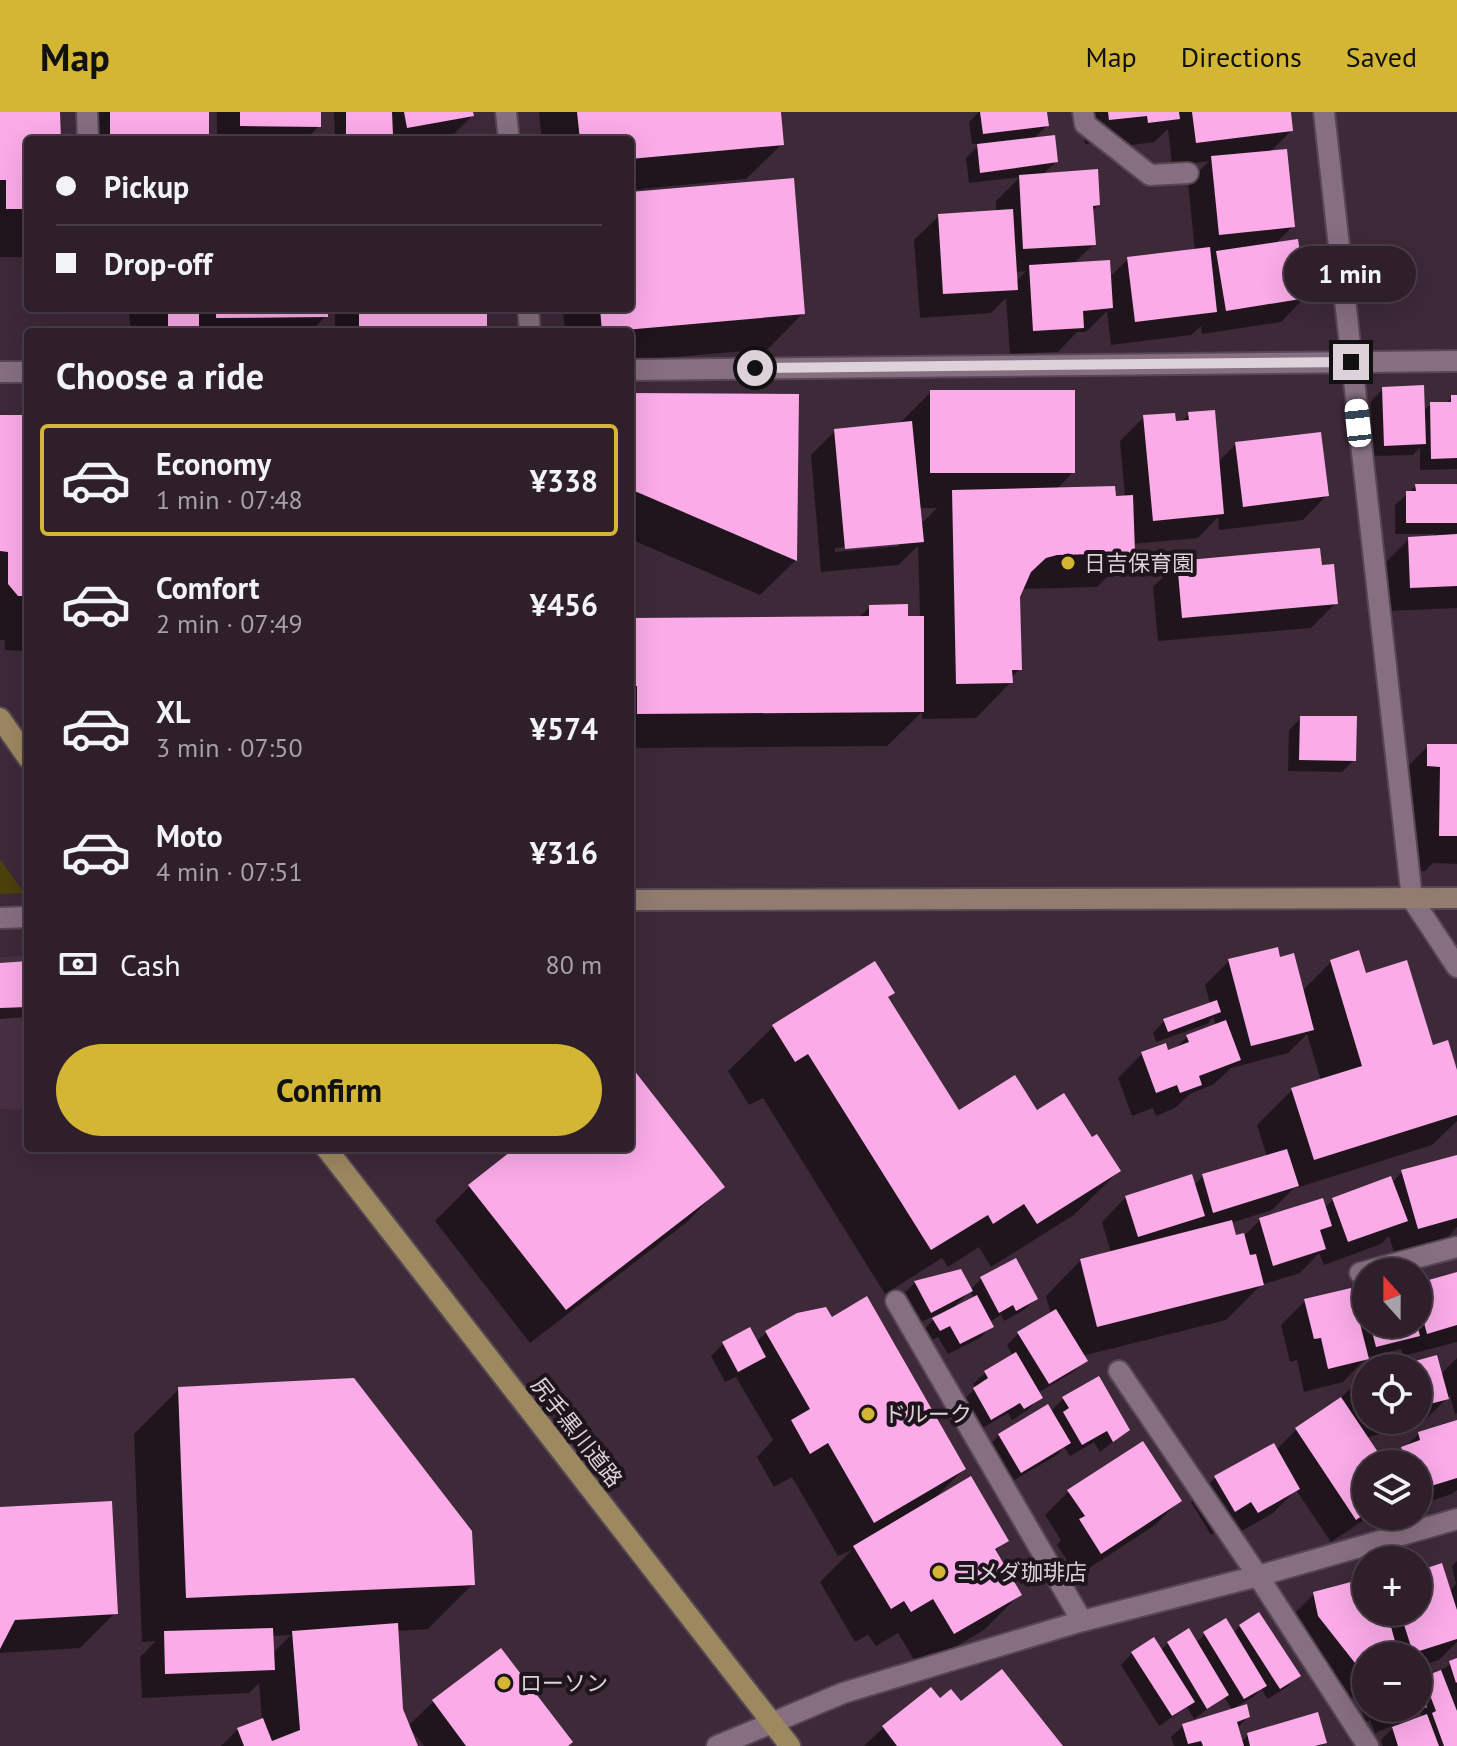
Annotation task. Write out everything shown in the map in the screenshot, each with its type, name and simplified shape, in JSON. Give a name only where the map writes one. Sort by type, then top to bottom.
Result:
[{"type":"main road","points":[[0,718],[24,752]]},
{"type":"main road","name":"尻手黒川道路","points":[[329,1152],[790,1746]]},
{"type":"street","points":[[87,112],[88,136]]},
{"type":"street","points":[[506,112],[509,136]]},
{"type":"street","points":[[1083,112],[1085,124],[1150,175],[1188,173]]},
{"type":"street","points":[[1324,112],[1412,899],[1457,967]]},
{"type":"street","points":[[634,370],[1457,361]]},
{"type":"street","points":[[0,372],[24,372]]},
{"type":"street","points":[[634,900],[1457,898]]},
{"type":"street","points":[[0,918],[24,917]]},
{"type":"street","points":[[1416,1258],[1457,1247]]},
{"type":"street","points":[[896,1301],[1082,1621]]},
{"type":"street","points":[[1119,1371],[1368,1746]]},
{"type":"street","points":[[717,1746],[843,1693],[1082,1621],[1258,1576],[1457,1519]]},
{"type":"shaded area","points":[[0,859],[24,893],[0,894]]},
{"type":"shaded area","points":[[24,956],[24,1110],[0,1109],[0,957]]},
{"type":"building","points":[[0,112],[60,112],[61,136],[24,136],[24,209],[6,209],[6,180],[0,180]]},
{"type":"building","points":[[110,112],[209,112],[209,136],[110,136]]},
{"type":"building","points":[[240,112],[321,112],[321,127],[240,126]]},
{"type":"building","points":[[346,112],[392,112],[393,135],[346,135]]},
{"type":"building","points":[[404,112],[473,112],[474,116],[407,128]]},
{"type":"building","points":[[577,112],[781,112],[784,145],[634,159],[634,136],[580,136]]},
{"type":"building","points":[[980,112],[1047,112],[1049,126],[983,134]]},
{"type":"building","points":[[1108,112],[1179,112],[1180,119],[1148,123],[1147,116],[1109,120]]},
{"type":"building","points":[[1192,112],[1291,112],[1293,131],[1196,143]]},
{"type":"building","points":[[1055,135],[1058,162],[980,173],[977,144]]},
{"type":"building","points":[[1287,149],[1295,227],[1219,235],[1211,156]]},
{"type":"building","points":[[1098,169],[1100,205],[1093,206],[1096,245],[1023,249],[1019,175]]},
{"type":"building","points":[[794,178],[805,314],[634,329],[602,328],[600,312],[634,312],[634,192]]},
{"type":"building","points":[[1013,209],[1018,290],[943,294],[938,214]]},
{"type":"building","points":[[1298,239],[1307,298],[1226,311],[1216,251]]},
{"type":"building","points":[[1210,247],[1217,312],[1135,322],[1127,257]]},
{"type":"building","points":[[1110,260],[1113,308],[1083,311],[1084,328],[1033,331],[1029,265]]},
{"type":"building","points":[[168,312],[199,312],[199,328],[168,328]]},
{"type":"building","points":[[216,312],[328,312],[328,317],[216,318]]},
{"type":"building","points":[[359,312],[487,312],[487,328],[359,328]]},
{"type":"building","points":[[1424,385],[1426,444],[1384,446],[1382,387]]},
{"type":"building","points":[[930,390],[1075,390],[1075,473],[930,473]]},
{"type":"building","points":[[634,393],[799,394],[797,561],[634,491]]},
{"type":"building","points":[[1451,395],[1457,395],[1457,458],[1431,459],[1430,402],[1451,402]]},
{"type":"building","points":[[1215,410],[1224,514],[1153,521],[1143,415],[1175,413],[1176,421],[1189,420],[1188,412]]},
{"type":"building","points":[[0,415],[23,415],[24,596],[18,596],[8,584],[8,552],[0,551]]},
{"type":"building","points":[[912,421],[924,542],[845,549],[834,429]]},
{"type":"building","points":[[1321,432],[1329,496],[1243,507],[1235,442]]},
{"type":"building","points":[[1415,484],[1457,484],[1457,523],[1406,523],[1406,491],[1416,491]]},
{"type":"building","points":[[1115,486],[1116,496],[1133,495],[1135,553],[1046,558],[1031,572],[1020,597],[1022,670],[1012,670],[1013,683],[956,684],[952,490]]},
{"type":"building","points":[[1457,534],[1457,586],[1410,588],[1408,537]]},
{"type":"building","points":[[1320,548],[1322,565],[1334,564],[1338,604],[1182,618],[1177,561]]},
{"type":"building","points":[[908,604],[908,616],[924,616],[924,712],[637,714],[634,618],[869,616],[869,605]]},
{"type":"building","points":[[1300,716],[1357,716],[1356,761],[1299,760]]},
{"type":"building","points":[[1427,744],[1457,744],[1457,836],[1439,836],[1440,767],[1427,766]]},
{"type":"building","points":[[1278,947],[1280,957],[1294,953],[1314,1030],[1251,1046],[1228,959]]},
{"type":"building","points":[[1359,950],[1366,973],[1407,960],[1433,1045],[1448,1040],[1457,1070],[1457,1115],[1314,1160],[1291,1088],[1362,1066],[1330,960]]},
{"type":"building","points":[[24,961],[24,1007],[0,1008],[0,963]]},
{"type":"building","points":[[875,961],[895,993],[888,997],[959,1110],[1015,1075],[1037,1110],[1064,1093],[1092,1137],[1097,1134],[1121,1171],[1037,1224],[1024,1204],[993,1224],[988,1215],[931,1250],[808,1054],[795,1062],[772,1025]]},
{"type":"building","points":[[1217,1000],[1221,1012],[1168,1032],[1163,1019]]},
{"type":"building","points":[[1226,1020],[1241,1060],[1199,1076],[1202,1085],[1180,1093],[1177,1085],[1156,1093],[1141,1052],[1166,1043],[1168,1050],[1189,1042],[1186,1035]]},
{"type":"building","points":[[634,1070],[725,1187],[566,1310],[468,1185],[510,1152],[634,1152]]},
{"type":"building","points":[[1287,1149],[1299,1186],[1213,1213],[1202,1174]]},
{"type":"building","points":[[1457,1155],[1457,1218],[1418,1229],[1401,1170]]},
{"type":"building","points":[[1192,1174],[1205,1216],[1138,1237],[1125,1196]]},
{"type":"building","points":[[1391,1176],[1408,1221],[1348,1242],[1332,1198]]},
{"type":"building","points":[[1323,1198],[1332,1226],[1320,1230],[1326,1249],[1273,1266],[1259,1218]]},
{"type":"building","points":[[1232,1220],[1236,1235],[1244,1233],[1250,1255],[1256,1254],[1264,1285],[1097,1327],[1080,1259]]},
{"type":"building","points":[[1016,1258],[1038,1299],[1016,1311],[1013,1305],[999,1313],[980,1277]]},
{"type":"building","points":[[961,1269],[973,1291],[931,1313],[914,1281]]},
{"type":"building","points":[[1457,1272],[1457,1325],[1432,1332],[1432,1279]]},
{"type":"building","points":[[1351,1288],[1352,1338],[1364,1338],[1368,1354],[1352,1354],[1352,1363],[1328,1369],[1321,1338],[1314,1339],[1304,1299]]},
{"type":"building","points":[[977,1295],[994,1327],[960,1344],[950,1326],[940,1331],[932,1318]]},
{"type":"building","name":"ドルーク","points":[[867,1296],[966,1469],[874,1523],[828,1443],[810,1454],[791,1420],[810,1409],[765,1331],[797,1313],[826,1307],[832,1317]]},
{"type":"building","points":[[1056,1309],[1088,1361],[1049,1384],[1017,1332]]},
{"type":"building","points":[[750,1327],[766,1357],[738,1372],[722,1342]]},
{"type":"building","points":[[1374,1338],[1412,1338],[1376,1347]]},
{"type":"building","points":[[1016,1352],[1043,1398],[1024,1409],[1020,1403],[991,1420],[973,1388],[988,1378],[984,1371]]},
{"type":"building","points":[[1437,1355],[1449,1399],[1432,1403],[1432,1356]]},
{"type":"building","points":[[1099,1376],[1130,1430],[1113,1442],[1107,1431],[1082,1445],[1063,1412],[1069,1408],[1062,1397]]},
{"type":"building","points":[[354,1378],[472,1531],[475,1585],[186,1598],[178,1387]]},
{"type":"building","points":[[1341,1397],[1352,1413],[1352,1434],[1366,1434],[1377,1450],[1352,1450],[1352,1514],[1295,1428]]},
{"type":"building","points":[[1048,1404],[1071,1443],[1021,1473],[998,1434]]},
{"type":"building","points":[[1457,1420],[1457,1478],[1432,1486],[1432,1450],[1402,1450],[1401,1447],[1420,1440],[1418,1434],[1432,1434],[1432,1428]]},
{"type":"building","points":[[1143,1441],[1182,1501],[1101,1554],[1079,1519],[1085,1516],[1067,1490]]},
{"type":"building","points":[[1274,1443],[1300,1489],[1258,1513],[1251,1502],[1235,1512],[1214,1476]]},
{"type":"building","name":"コメダ珈琲店","points":[[971,1476],[1009,1541],[995,1549],[1022,1595],[954,1634],[933,1599],[911,1612],[904,1601],[891,1609],[853,1546]]},
{"type":"building","points":[[112,1501],[118,1614],[15,1620],[0,1649],[0,1507]]},
{"type":"building","points":[[1442,1563],[1457,1610],[1457,1639],[1432,1647],[1432,1642],[1410,1642],[1404,1626],[1432,1626],[1432,1566]]},
{"type":"building","points":[[1352,1582],[1352,1626],[1391,1626],[1395,1642],[1352,1642],[1352,1659],[1318,1616],[1313,1592]]},
{"type":"building","points":[[1259,1612],[1301,1676],[1280,1689],[1239,1625]]},
{"type":"building","points":[[1226,1618],[1267,1686],[1244,1699],[1203,1632]]},
{"type":"building","points":[[398,1623],[403,1709],[418,1746],[244,1746],[237,1728],[263,1718],[272,1741],[300,1730],[292,1631]]},
{"type":"building","points":[[273,1628],[275,1670],[165,1674],[164,1631]]},
{"type":"building","points":[[1189,1628],[1229,1695],[1207,1709],[1167,1642]]},
{"type":"building","points":[[1154,1637],[1195,1702],[1172,1716],[1131,1652]]},
{"type":"building","points":[[501,1648],[573,1742],[568,1746],[466,1746],[432,1700]]},
{"type":"building","points":[[1457,1658],[1457,1682],[1456,1683],[1449,1661]]},
{"type":"building","points":[[1002,1669],[1063,1746],[897,1746],[882,1726],[931,1687],[940,1698],[951,1689],[961,1701]]},
{"type":"building","points":[[1441,1670],[1457,1711],[1457,1746],[1444,1746],[1432,1713],[1436,1711],[1432,1701],[1432,1674]]},
{"type":"building","points":[[1247,1704],[1250,1717],[1237,1722],[1244,1746],[1203,1746],[1201,1741],[1188,1744],[1182,1724]]},
{"type":"building","points":[[1318,1712],[1327,1743],[1315,1746],[1250,1746],[1247,1733]]},
{"type":"building","points":[[1405,1722],[1430,1722],[1439,1746],[1398,1746],[1392,1727]]},
{"type":"place","name":"日吉保育園","points":[[1068,563]]},
{"type":"place","name":"ドルーク","points":[[868,1414]]},
{"type":"place","name":"コメダ珈琲店","points":[[939,1572]]},
{"type":"place","name":"ローソン","points":[[504,1683]]},
{"type":"route","points":[[755,368],[1351,362]]}]
